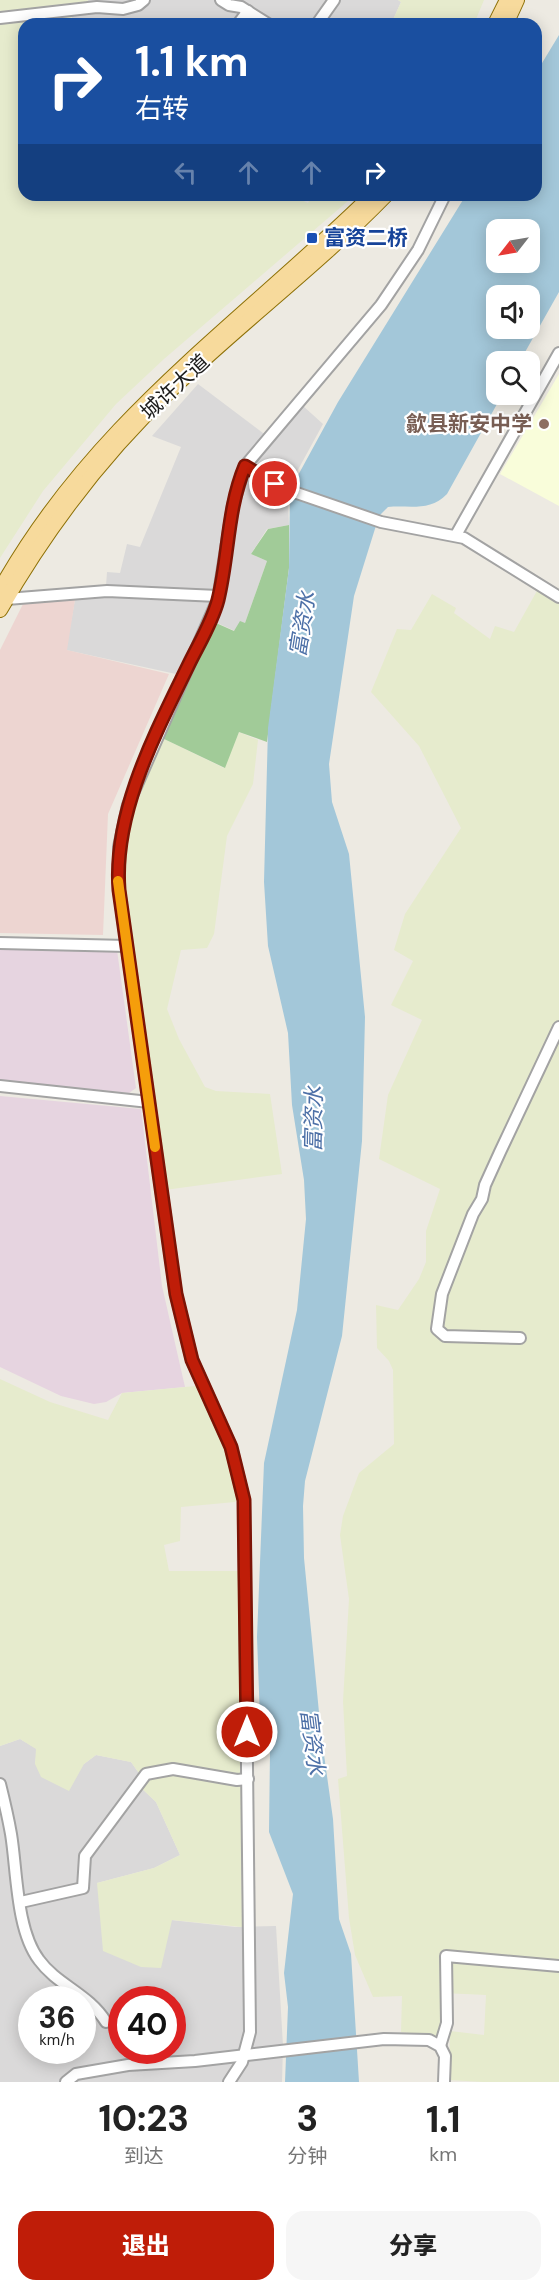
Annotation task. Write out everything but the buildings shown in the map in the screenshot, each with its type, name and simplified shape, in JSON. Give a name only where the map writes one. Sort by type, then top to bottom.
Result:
[{"type":"main road","points":[[498,18],[507,0]]},
{"type":"main road","points":[[509,18],[517,0]]},
{"type":"main road","name":"城许大道","points":[[2,600],[63,494],[118,429],[190,359],[365,201]]},
{"type":"main road","name":"城许大道","points":[[2,600],[65,509],[125,436],[196,366],[379,201]]},
{"type":"street","points":[[0,18],[97,7],[123,9],[138,5],[144,0]]},
{"type":"street","points":[[221,0],[229,6],[245,6],[260,18]]},
{"type":"street","points":[[321,18],[334,0]]},
{"type":"street","points":[[229,2082],[244,2055],[250,2032],[244,1500],[231,1447],[196,1373],[171,1267],[118,875],[123,822],[134,789],[212,616],[218,596],[233,505],[245,466],[381,305],[418,250],[442,201]]},
{"type":"street","points":[[456,535],[559,353]]},
{"type":"street","points":[[245,466],[288,490],[381,522],[456,535],[489,551],[559,597]]},
{"type":"street","points":[[2,600],[107,591],[218,596]]},
{"type":"street","points":[[0,943],[127,946]]},
{"type":"street","points":[[520,1338],[452,1337],[440,1333],[437,1324],[442,1294],[473,1214],[482,1199],[490,1174],[559,1027]]},
{"type":"street","points":[[0,1086],[149,1102]]},
{"type":"street","points":[[21,1902],[83,1888],[85,1856],[146,1774],[173,1769],[237,1780],[248,1779]]},
{"type":"street","points":[[0,1784],[26,1933],[35,1954],[51,1973],[86,1998],[106,2022]]},
{"type":"street","points":[[440,2046],[447,2023],[446,1956],[559,1966]]},
{"type":"street","points":[[66,2082],[76,2074],[128,2065],[384,2039],[429,2040],[440,2046],[446,2056],[444,2082]]},
{"type":"shaded area","points":[[0,0],[88,0],[88,6],[71,8],[72,18],[18,18],[18,201],[304,201],[308,203],[309,201],[348,201],[164,359],[116,404],[43,491],[0,558]]},
{"type":"shaded area","points":[[88,0],[398,0],[401,2],[394,18],[72,18],[71,8],[88,6]]},
{"type":"shaded area","points":[[398,0],[484,0],[476,18],[394,18],[401,2]]},
{"type":"shaded area","name":"歙县新安中学","points":[[559,374],[559,506],[500,474]]},
{"type":"shaded area","points":[[198,384],[271,439],[302,405],[323,424],[282,499],[288,503],[289,525],[267,529],[251,554],[267,561],[245,623],[235,631],[204,617],[176,674],[66,650],[77,588],[106,586],[107,572],[120,573],[127,544],[140,547],[181,447],[152,436]]},
{"type":"shaded area","points":[[538,589],[559,603],[559,2082],[483,2082],[449,2080],[450,2031],[484,2035],[486,1995],[443,1993],[439,2037],[401,2032],[402,1996],[373,1997],[355,1955],[349,1918],[338,1779],[347,1776],[343,1701],[349,1599],[340,1535],[343,1516],[359,1473],[394,1444],[393,1370],[389,1361],[377,1348],[376,1305],[398,1310],[419,1279],[426,1262],[426,1231],[440,1189],[379,1159],[388,1095],[422,1020],[391,1005],[413,961],[394,950],[405,914],[461,828],[419,746],[371,692],[397,629],[411,630],[432,594],[456,608],[454,613],[490,639],[495,626],[514,632]]},
{"type":"shaded area","points":[[75,600],[67,650],[169,674],[108,814],[103,935],[0,933],[0,650],[24,602]]},
{"type":"shaded area","points":[[239,732],[258,740],[253,784],[227,836],[214,934],[207,948],[181,950],[167,1009],[179,1039],[205,1087],[216,1091],[270,1094],[282,1174],[165,1190],[124,892],[124,838],[162,738],[224,768]]},
{"type":"shaded area","points":[[0,949],[117,950],[136,1088],[129,1093],[0,1080]]},
{"type":"shaded area","points":[[0,1096],[141,1109],[162,1286],[185,1387],[122,1393],[106,1402],[94,1404],[61,1396],[0,1367]]},
{"type":"shaded area","points":[[0,1379],[50,1402],[108,1420],[122,1393],[196,1386],[229,1459],[239,1497],[235,1502],[181,1507],[180,1541],[164,1545],[169,1571],[239,1571],[242,1927],[172,1920],[161,1968],[141,1967],[103,1951],[97,1883],[154,1868],[180,1855],[156,1802],[138,1785],[143,1779],[131,1762],[96,1755],[84,1764],[69,1791],[41,1777],[35,1764],[36,1749],[20,1739],[0,1746]]},
{"type":"shaded area","points":[[20,1739],[37,1749],[35,1764],[84,1764],[96,1755],[131,1762],[143,1779],[138,1785],[156,1802],[180,1855],[154,1868],[97,1883],[171,1920],[235,1927],[276,1926],[283,2046],[282,2082],[0,2082],[0,1746]]},
{"type":"green space","points":[[289,525],[289,568],[267,742],[239,732],[225,768],[162,738],[216,623],[234,631],[240,621],[245,623],[267,561],[251,554],[268,529]]},
{"type":"water","name":"富资水","points":[[559,35],[559,292],[540,326],[540,285],[486,285],[486,339],[532,339],[526,351],[486,351],[486,405],[496,405],[447,494],[440,500],[427,505],[388,507],[379,516],[354,596],[329,764],[332,802],[349,854],[365,1017],[362,1141],[342,1336],[305,1481],[304,1558],[321,1733],[333,1819],[339,1919],[351,1954],[359,2082],[285,2082],[288,2007],[284,1973],[293,1894],[269,1832],[270,1751],[260,1719],[257,1637],[264,1463],[297,1310],[306,1219],[304,1180],[292,1105],[288,1033],[268,946],[264,882],[268,728],[289,568],[290,490],[338,402],[462,201],[542,201],[542,63]]},
{"type":"slow traffic","points":[[118,881],[155,1147]]},
{"type":"place","name":"富资二桥","points":[[312,238]]},
{"type":"place","name":"歙县新安中学","points":[[544,424]]},
{"type":"route","points":[[247,1732],[247,1569],[242,1485],[231,1447],[196,1373],[176,1294],[119,890],[118,860],[121,834],[134,789],[218,599],[233,505],[245,466],[275,484]]}]
